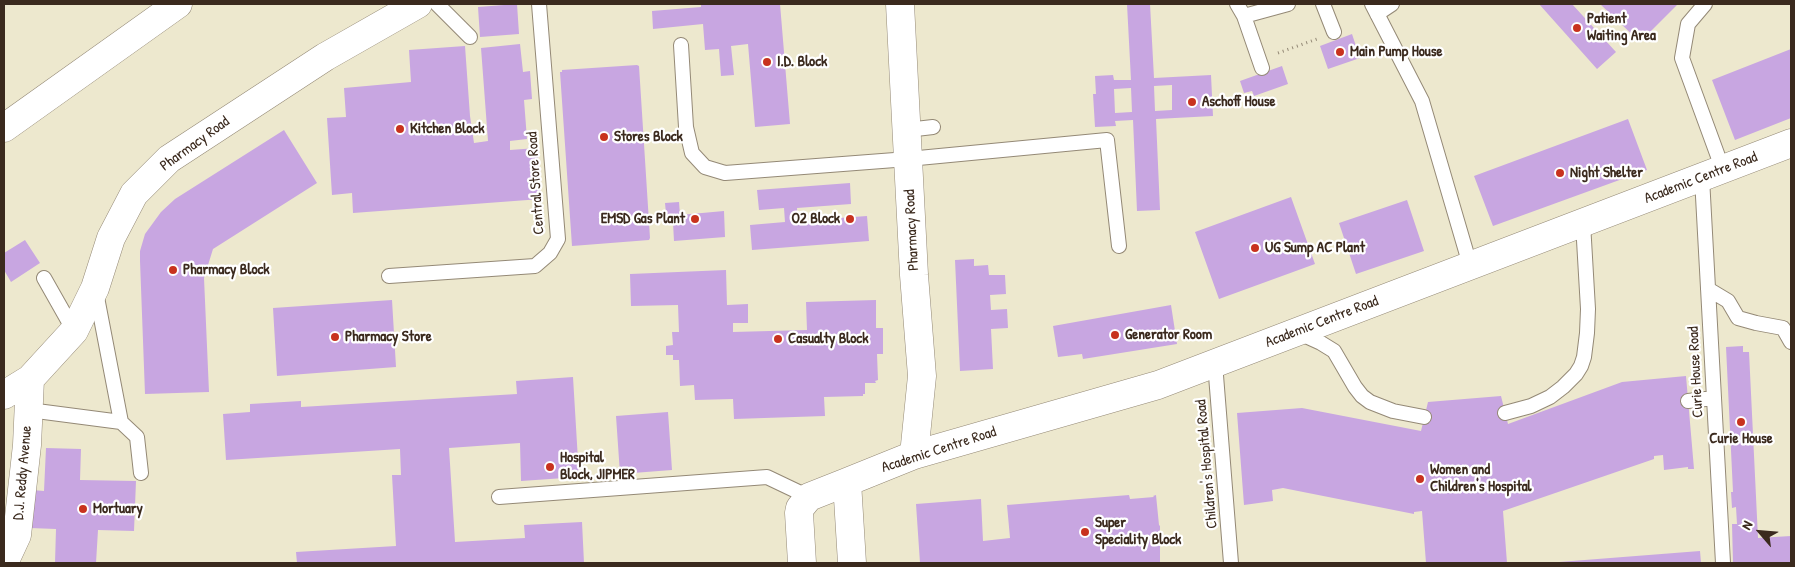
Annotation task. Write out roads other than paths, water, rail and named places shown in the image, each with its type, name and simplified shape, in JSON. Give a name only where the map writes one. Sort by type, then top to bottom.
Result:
[{"type":"street","points":[[4,128],[178,4]]},
{"type":"street","name":"Pharmacy Road","points":[[4,395],[30,379],[74,331],[95,288],[111,238],[134,194],[169,158],[324,57],[418,4]]},
{"type":"street","name":"Pharmacy Road","points":[[900,4],[920,129],[908,159],[922,376],[914,455]]},
{"type":"street","name":"Academic Centre Road","points":[[809,497],[914,455],[1158,385],[1791,143]]},
{"type":"street","name":"D.J. Reddy Avenue","points":[[4,563],[17,535],[29,410],[30,379]]},
{"type":"street","points":[[847,482],[852,563]]},
{"type":"street","points":[[802,563],[798,513],[809,497]]},
{"type":"lane","points":[[437,4],[470,37]]},
{"type":"lane","name":"Central Store Road","points":[[389,276],[535,266],[550,253],[558,239],[539,4]]},
{"type":"lane","points":[[1261,64],[1240,10],[1288,4]]},
{"type":"lane","points":[[1323,4],[1334,32]]},
{"type":"lane","points":[[1392,4],[1374,9],[1422,101],[1470,265]]},
{"type":"lane","name":"Curie House Road","points":[[1705,4],[1688,24],[1682,58],[1712,174],[1708,289],[1723,563]]},
{"type":"lane","points":[[682,45],[686,127],[692,153],[705,167],[724,173],[908,159],[1107,140],[1119,246]]},
{"type":"lane","points":[[1505,413],[1532,406],[1550,397],[1563,387],[1581,366],[1587,333],[1588,309],[1583,223]]},
{"type":"lane","points":[[44,278],[74,331]]},
{"type":"lane","points":[[95,288],[121,422]]},
{"type":"lane","points":[[1708,289],[1728,301],[1738,318],[1783,328],[1791,342]]},
{"type":"lane","points":[[1296,332],[1322,343],[1334,351],[1355,387],[1370,402],[1393,411],[1424,417]]},
{"type":"lane","name":"Children's Hospital Road","points":[[1215,363],[1231,563]]},
{"type":"lane","points":[[1688,401],[1714,398]]},
{"type":"lane","points":[[29,410],[121,422],[137,437],[141,473]]},
{"type":"lane","points":[[499,497],[767,477],[809,497]]},
{"type":"place","name":"Patient Waiting Area","points":[[1577,28]]},
{"type":"place","name":"Main Pump House","points":[[1340,52]]},
{"type":"place","name":"I.D. Block","points":[[767,62]]},
{"type":"place","name":"Aschoff House","points":[[1192,102]]},
{"type":"place","name":"Kitchen Block","points":[[400,129]]},
{"type":"place","name":"Stores Block","points":[[604,137]]},
{"type":"place","name":"Night Shelter","points":[[1560,173]]},
{"type":"place","name":"EMSD Gas Plant","points":[[695,219]]},
{"type":"place","name":"O2 Block","points":[[850,219]]},
{"type":"place","name":"UG Sump AC Plant","points":[[1255,248]]},
{"type":"place","name":"Pharmacy Block","points":[[173,270]]},
{"type":"place","name":"Generator Room","points":[[1115,335]]},
{"type":"place","name":"Pharmacy Store","points":[[335,337]]},
{"type":"place","name":"Casualty Block","points":[[778,339]]},
{"type":"place","name":"Curie House","points":[[1741,422]]},
{"type":"place","name":"Hospital Block, JIPMER","points":[[550,467]]},
{"type":"place","name":"Women and Children's Hospital","points":[[1420,479]]},
{"type":"place","name":"Mortuary","points":[[83,509]]},
{"type":"place","name":"Super Speciality Block","points":[[1085,532]]}]
